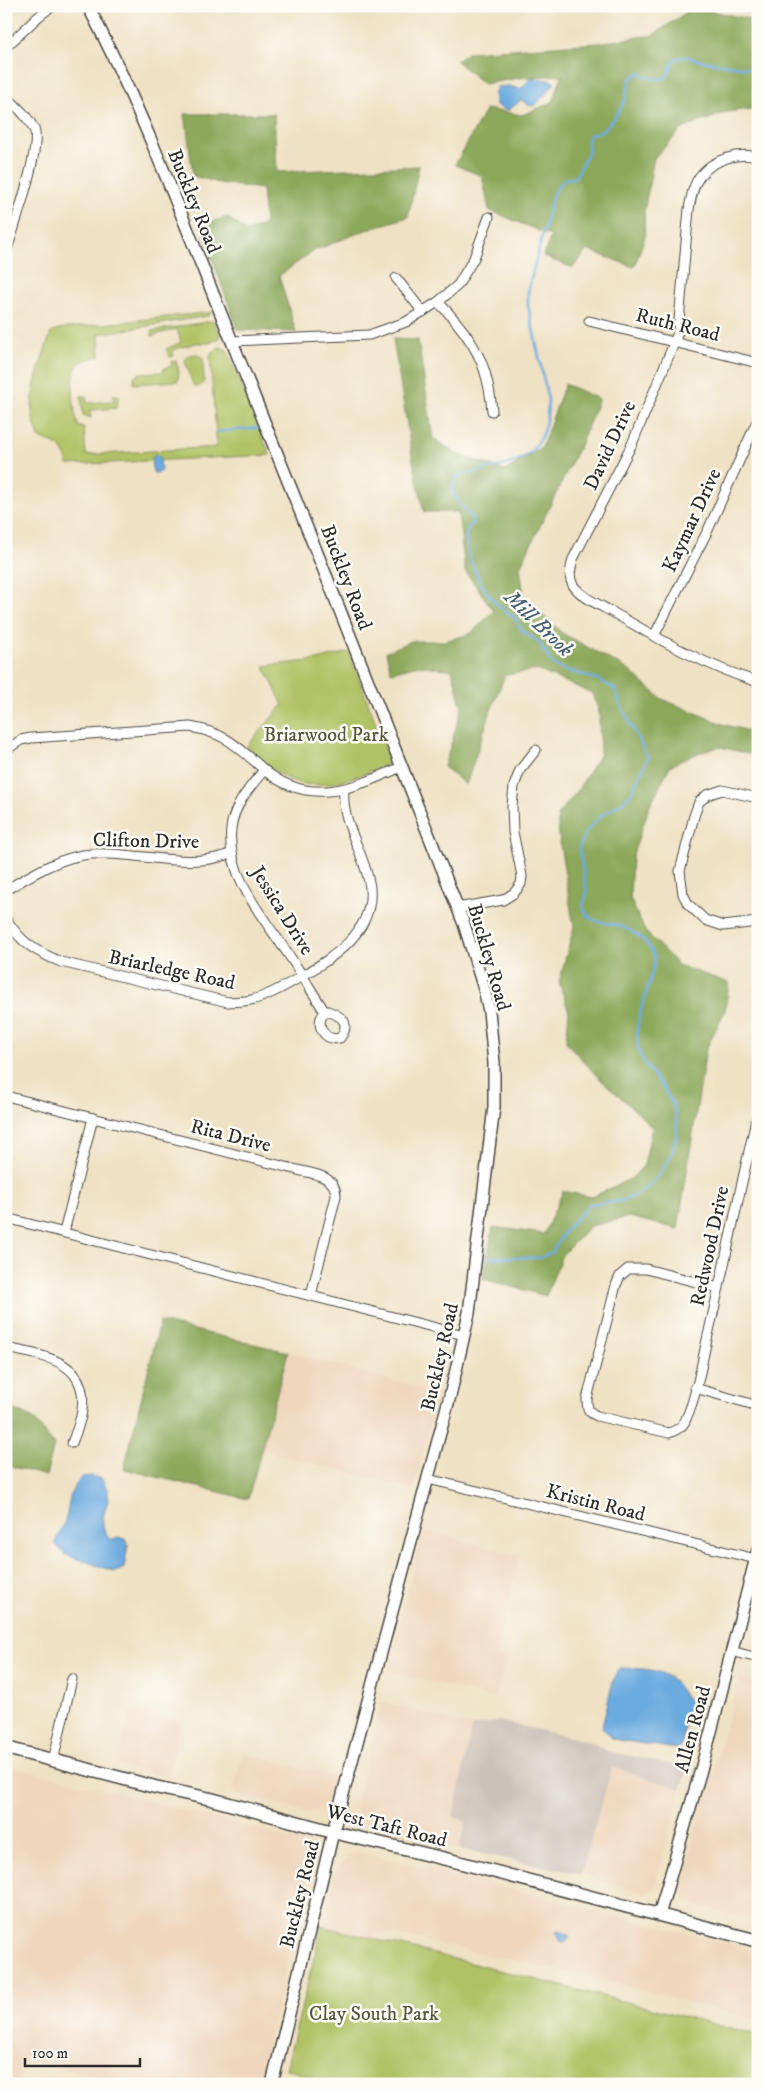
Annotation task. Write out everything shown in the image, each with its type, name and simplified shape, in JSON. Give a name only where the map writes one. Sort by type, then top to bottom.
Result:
[{"type":"main road","name":"West Taft Road","points":[[6,1748],[155,1787],[217,1800],[333,1832],[454,1861],[758,1941]]},
{"type":"street","points":[[6,48],[52,6]]},
{"type":"street","name":"Buckley Road","points":[[88,6],[128,89],[232,341],[457,908],[484,989],[494,1063],[494,1107],[477,1256],[464,1335],[428,1479],[333,1832],[272,2084]]},
{"type":"street","points":[[6,96],[28,119],[34,130],[36,140],[33,158],[10,229],[6,253]]},
{"type":"street","name":"David Drive","points":[[756,678],[698,660],[654,636],[582,595],[573,584],[570,575],[573,559],[632,444],[678,332],[692,192],[700,176],[711,166],[732,157],[758,157]]},
{"type":"street","points":[[232,341],[369,335],[395,327],[423,312],[458,286],[466,274],[489,217]]},
{"type":"street","points":[[396,278],[423,312]]},
{"type":"street","points":[[438,302],[454,318],[479,358],[487,378],[492,411]]},
{"type":"street","name":"Ruth Road","points":[[589,321],[758,363]]},
{"type":"street","name":"Kaymar Drive","points":[[654,636],[708,530],[758,419]]},
{"type":"street","points":[[6,750],[22,740],[31,738],[190,727],[208,730],[226,738],[276,779],[303,790],[320,792],[344,790],[401,767]]},
{"type":"street","points":[[457,908],[503,900],[514,894],[521,884],[522,876],[513,832],[512,806],[514,786],[520,770],[536,750]]},
{"type":"street","name":"Jessica Drive","points":[[264,770],[238,804],[231,827],[232,853],[236,867],[247,890],[325,1012]]},
{"type":"street","name":"Briarledge Road","points":[[6,919],[15,933],[25,943],[37,952],[61,962],[228,1002],[248,1001],[268,995],[321,966],[346,946],[359,930],[370,901],[370,888],[365,866],[345,812],[344,790]]},
{"type":"street","points":[[758,798],[722,790],[707,795],[699,802],[680,871],[683,894],[688,904],[705,920],[723,926],[758,922]]},
{"type":"street","name":"Clifton Drive","points":[[6,890],[60,862],[89,854],[184,860],[214,858],[232,853]]},
{"type":"street","name":"Rita Drive","points":[[6,1096],[326,1178],[336,1188],[336,1196],[311,1295]]},
{"type":"street","name":"Redwood Drive","points":[[719,1288],[646,1269],[635,1268],[627,1270],[620,1276],[616,1284],[587,1399],[587,1408],[590,1413],[669,1433],[678,1430],[686,1420],[719,1288],[758,1112]]},
{"type":"street","points":[[64,1232],[93,1118]]},
{"type":"street","points":[[6,1218],[464,1335]]},
{"type":"street","points":[[6,1348],[65,1364],[80,1381],[83,1394],[82,1411],[72,1443]]},
{"type":"street","points":[[695,1388],[758,1406]]},
{"type":"street","name":"Kristin Road","points":[[428,1479],[757,1555]]},
{"type":"street","name":"Allen Road","points":[[659,1916],[702,1766],[757,1555]]},
{"type":"street","points":[[732,1651],[758,1658]]},
{"type":"street","points":[[53,1761],[72,1680]]},
{"type":"shaded area","points":[[288,1352],[439,1393],[413,1489],[261,1450]]},
{"type":"shaded area","points":[[423,1530],[519,1556],[495,1656],[505,1660],[495,1698],[388,1671]]},
{"type":"shaded area","points":[[740,1678],[758,1683],[758,1922],[685,1901],[681,1887],[702,1807]]},
{"type":"shaded area","points":[[382,1702],[472,1726],[453,1817],[466,1821],[459,1849],[361,1825],[355,1808]]},
{"type":"shaded area","points":[[131,1710],[180,1721],[169,1777],[117,1765]]},
{"type":"shaded area","points":[[499,1721],[591,1742],[607,1751],[680,1766],[687,1772],[681,1789],[612,1767],[581,1874],[459,1849],[466,1821],[453,1817],[472,1726]]},
{"type":"shaded area","points":[[244,1753],[333,1776],[329,1798],[325,1807],[317,1811],[308,1812],[232,1793]]},
{"type":"shaded area","points":[[6,1765],[242,1825],[306,1844],[311,1858],[258,2084],[129,2084],[23,2060],[16,2084],[6,2084]]},
{"type":"shaded area","points":[[612,1767],[681,1789],[654,1890],[644,1894],[581,1874]]},
{"type":"shaded area","points":[[355,1851],[758,1951],[758,2020],[605,1981],[414,1938],[376,1933],[374,1939],[322,1926],[337,1868]]},
{"type":"green space","points":[[694,7],[758,21],[758,108],[727,112],[682,129],[654,158],[644,212],[645,237],[634,267],[587,250],[573,268],[543,256],[551,236],[489,210],[482,176],[455,165],[486,109],[522,115],[553,102],[562,75],[518,78],[484,84],[456,61],[469,52],[598,43],[653,35]]},
{"type":"green space","points":[[185,114],[274,114],[277,172],[419,166],[408,217],[371,228],[313,251],[279,276],[296,332],[238,330],[200,225],[227,217],[248,232],[265,224],[262,189],[220,183],[193,176]]},
{"type":"green space","points":[[212,312],[208,316],[99,334],[100,356],[83,361],[78,365],[75,370],[73,385],[75,414],[79,427],[84,427],[86,455],[217,447],[210,356],[212,352],[220,347],[227,350],[270,455],[68,465],[64,452],[58,446],[39,437],[32,408],[34,387],[51,333],[59,329]]},
{"type":"green space","points":[[212,321],[215,323],[220,335],[218,339],[209,343],[196,343],[172,350],[174,356],[170,357],[166,349],[181,342],[177,329],[152,336],[152,331]]},
{"type":"green space","points":[[393,339],[418,340],[433,438],[459,455],[505,471],[542,447],[565,384],[599,399],[581,443],[520,567],[524,597],[562,633],[627,669],[662,699],[725,725],[758,733],[758,756],[720,747],[698,753],[670,766],[650,805],[632,857],[630,898],[645,931],[678,965],[729,983],[725,1011],[706,1049],[678,1229],[629,1217],[590,1226],[562,1255],[546,1296],[483,1279],[493,1227],[544,1234],[563,1191],[592,1197],[632,1178],[644,1165],[652,1128],[599,1078],[566,1042],[569,1012],[559,982],[574,927],[560,845],[557,815],[576,793],[600,754],[599,711],[592,693],[537,670],[505,675],[466,785],[444,767],[462,708],[452,670],[419,665],[391,672],[386,652],[411,641],[445,641],[470,634],[494,611],[465,571],[458,512],[424,512],[412,456]]},
{"type":"green space","points":[[195,354],[203,358],[204,383],[197,387],[193,385],[185,361],[188,356]]},
{"type":"green space","points":[[176,361],[179,371],[178,381],[134,384],[134,376],[139,375],[139,373],[164,372],[164,368],[172,366],[171,362]]},
{"type":"green space","points":[[113,395],[119,395],[116,408],[90,410],[91,418],[83,415],[81,396],[86,396],[87,403],[114,401]]},
{"type":"green space","name":"Briarwood Park","points":[[349,652],[390,761],[389,764],[348,779],[320,785],[293,781],[279,774],[266,765],[247,746],[283,705],[264,666],[317,660]]},
{"type":"green space","points":[[160,1322],[288,1352],[248,1499],[124,1469]]},
{"type":"green space","points":[[6,1406],[34,1419],[54,1445],[46,1476],[6,1465]]},
{"type":"green space","name":"Clay South Park","points":[[322,1926],[758,2035],[758,2084],[333,2084],[286,2069]]},
{"type":"water","points":[[532,78],[550,80],[555,83],[536,105],[530,106],[521,100],[509,110],[505,110],[496,105],[494,95],[497,87],[509,86],[520,89]]},
{"type":"water","points":[[155,454],[160,457],[161,470],[159,473],[154,473],[152,469],[153,456]]},
{"type":"water","points":[[92,1476],[102,1479],[108,1492],[103,1524],[106,1534],[110,1540],[118,1537],[125,1539],[128,1545],[124,1568],[116,1572],[64,1554],[55,1543],[65,1521],[70,1498],[77,1482],[82,1477]]},
{"type":"water","points":[[620,1668],[662,1673],[673,1681],[691,1703],[684,1725],[682,1745],[677,1749],[613,1739],[602,1727],[613,1681]]},
{"type":"water","points":[[559,1931],[570,1936],[566,1942],[560,1941],[556,1932]]},
{"type":"waterway","name":"Mill Brook","points":[[488,1257],[540,1258],[552,1252],[565,1231],[590,1204],[620,1201],[634,1196],[647,1188],[658,1177],[673,1150],[676,1136],[676,1121],[670,1098],[647,1067],[639,1052],[638,1021],[654,967],[655,960],[652,951],[634,933],[617,925],[592,919],[587,915],[583,907],[587,892],[579,848],[585,833],[599,817],[623,802],[631,793],[648,758],[621,706],[615,689],[597,679],[559,668],[551,662],[540,643],[522,631],[516,619],[496,603],[483,587],[471,562],[466,541],[466,533],[472,523],[472,518],[451,492],[457,476],[508,464],[522,458],[532,450],[541,438],[546,422],[548,400],[528,305],[528,291],[553,194],[564,179],[575,178],[589,151],[589,135],[601,131],[614,118],[626,98],[630,81],[635,75],[640,73],[654,79],[667,77],[674,60],[683,57],[758,70]]},
{"type":"waterway","points":[[217,432],[258,428]]}]
